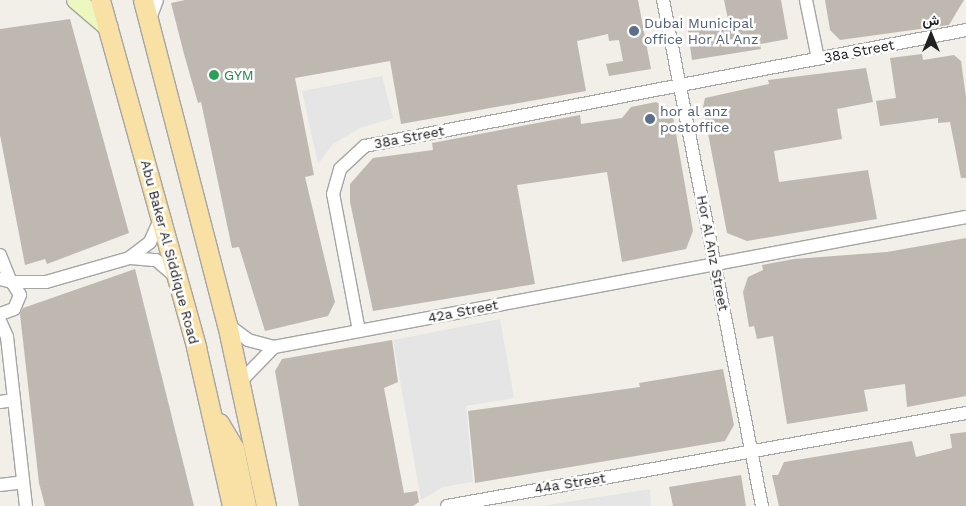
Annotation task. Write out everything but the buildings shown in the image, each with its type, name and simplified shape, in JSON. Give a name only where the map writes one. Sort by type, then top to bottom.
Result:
[{"type":"main road","name":"Abu Baker Al Siddique Road","points":[[100,0],[177,278],[213,416],[232,506]]},
{"type":"main road","points":[[143,0],[227,324],[266,506]]},
{"type":"main road","points":[[213,416],[234,448],[246,506]]},
{"type":"street","points":[[76,0],[109,28]]},
{"type":"street","points":[[149,23],[157,0]]},
{"type":"street","name":"Hor Al Anz Street","points":[[663,0],[762,506]]},
{"type":"street","points":[[806,0],[818,59]]},
{"type":"street","name":"38a Street","points":[[359,331],[333,194],[340,169],[355,152],[376,142],[966,30]]},
{"type":"street","points":[[129,258],[150,242],[160,217]]},
{"type":"street","name":"42a Street","points":[[227,324],[248,340],[274,347],[966,217]]},
{"type":"street","points":[[0,255],[17,305],[7,337]]},
{"type":"street","points":[[8,281],[46,282],[129,258],[156,260],[177,278]]},
{"type":"street","points":[[0,314],[17,305],[46,282]]},
{"type":"street","points":[[0,321],[7,337],[26,506]]},
{"type":"street","points":[[240,382],[274,347]]},
{"type":"street","points":[[0,402],[14,400]]},
{"type":"street","points":[[751,450],[966,413]]},
{"type":"street","name":"44a Street","points":[[448,506],[751,450]]},
{"type":"street","points":[[0,485],[23,482]]},
{"type":"shaded area","points":[[382,76],[393,118],[360,128],[333,144],[318,164],[302,91]]},
{"type":"shaded area","points":[[500,319],[514,398],[466,406],[473,482],[443,487],[421,500],[393,340]]},
{"type":"shaded area","points":[[650,489],[651,506],[542,506]]},
{"type":"place","name":"Dubai Municipal office Hor Al Anz","points":[[634,31]]},
{"type":"place","name":"GYM","points":[[214,75]]},
{"type":"place","name":"hor al anz postoffice","points":[[650,119]]}]
